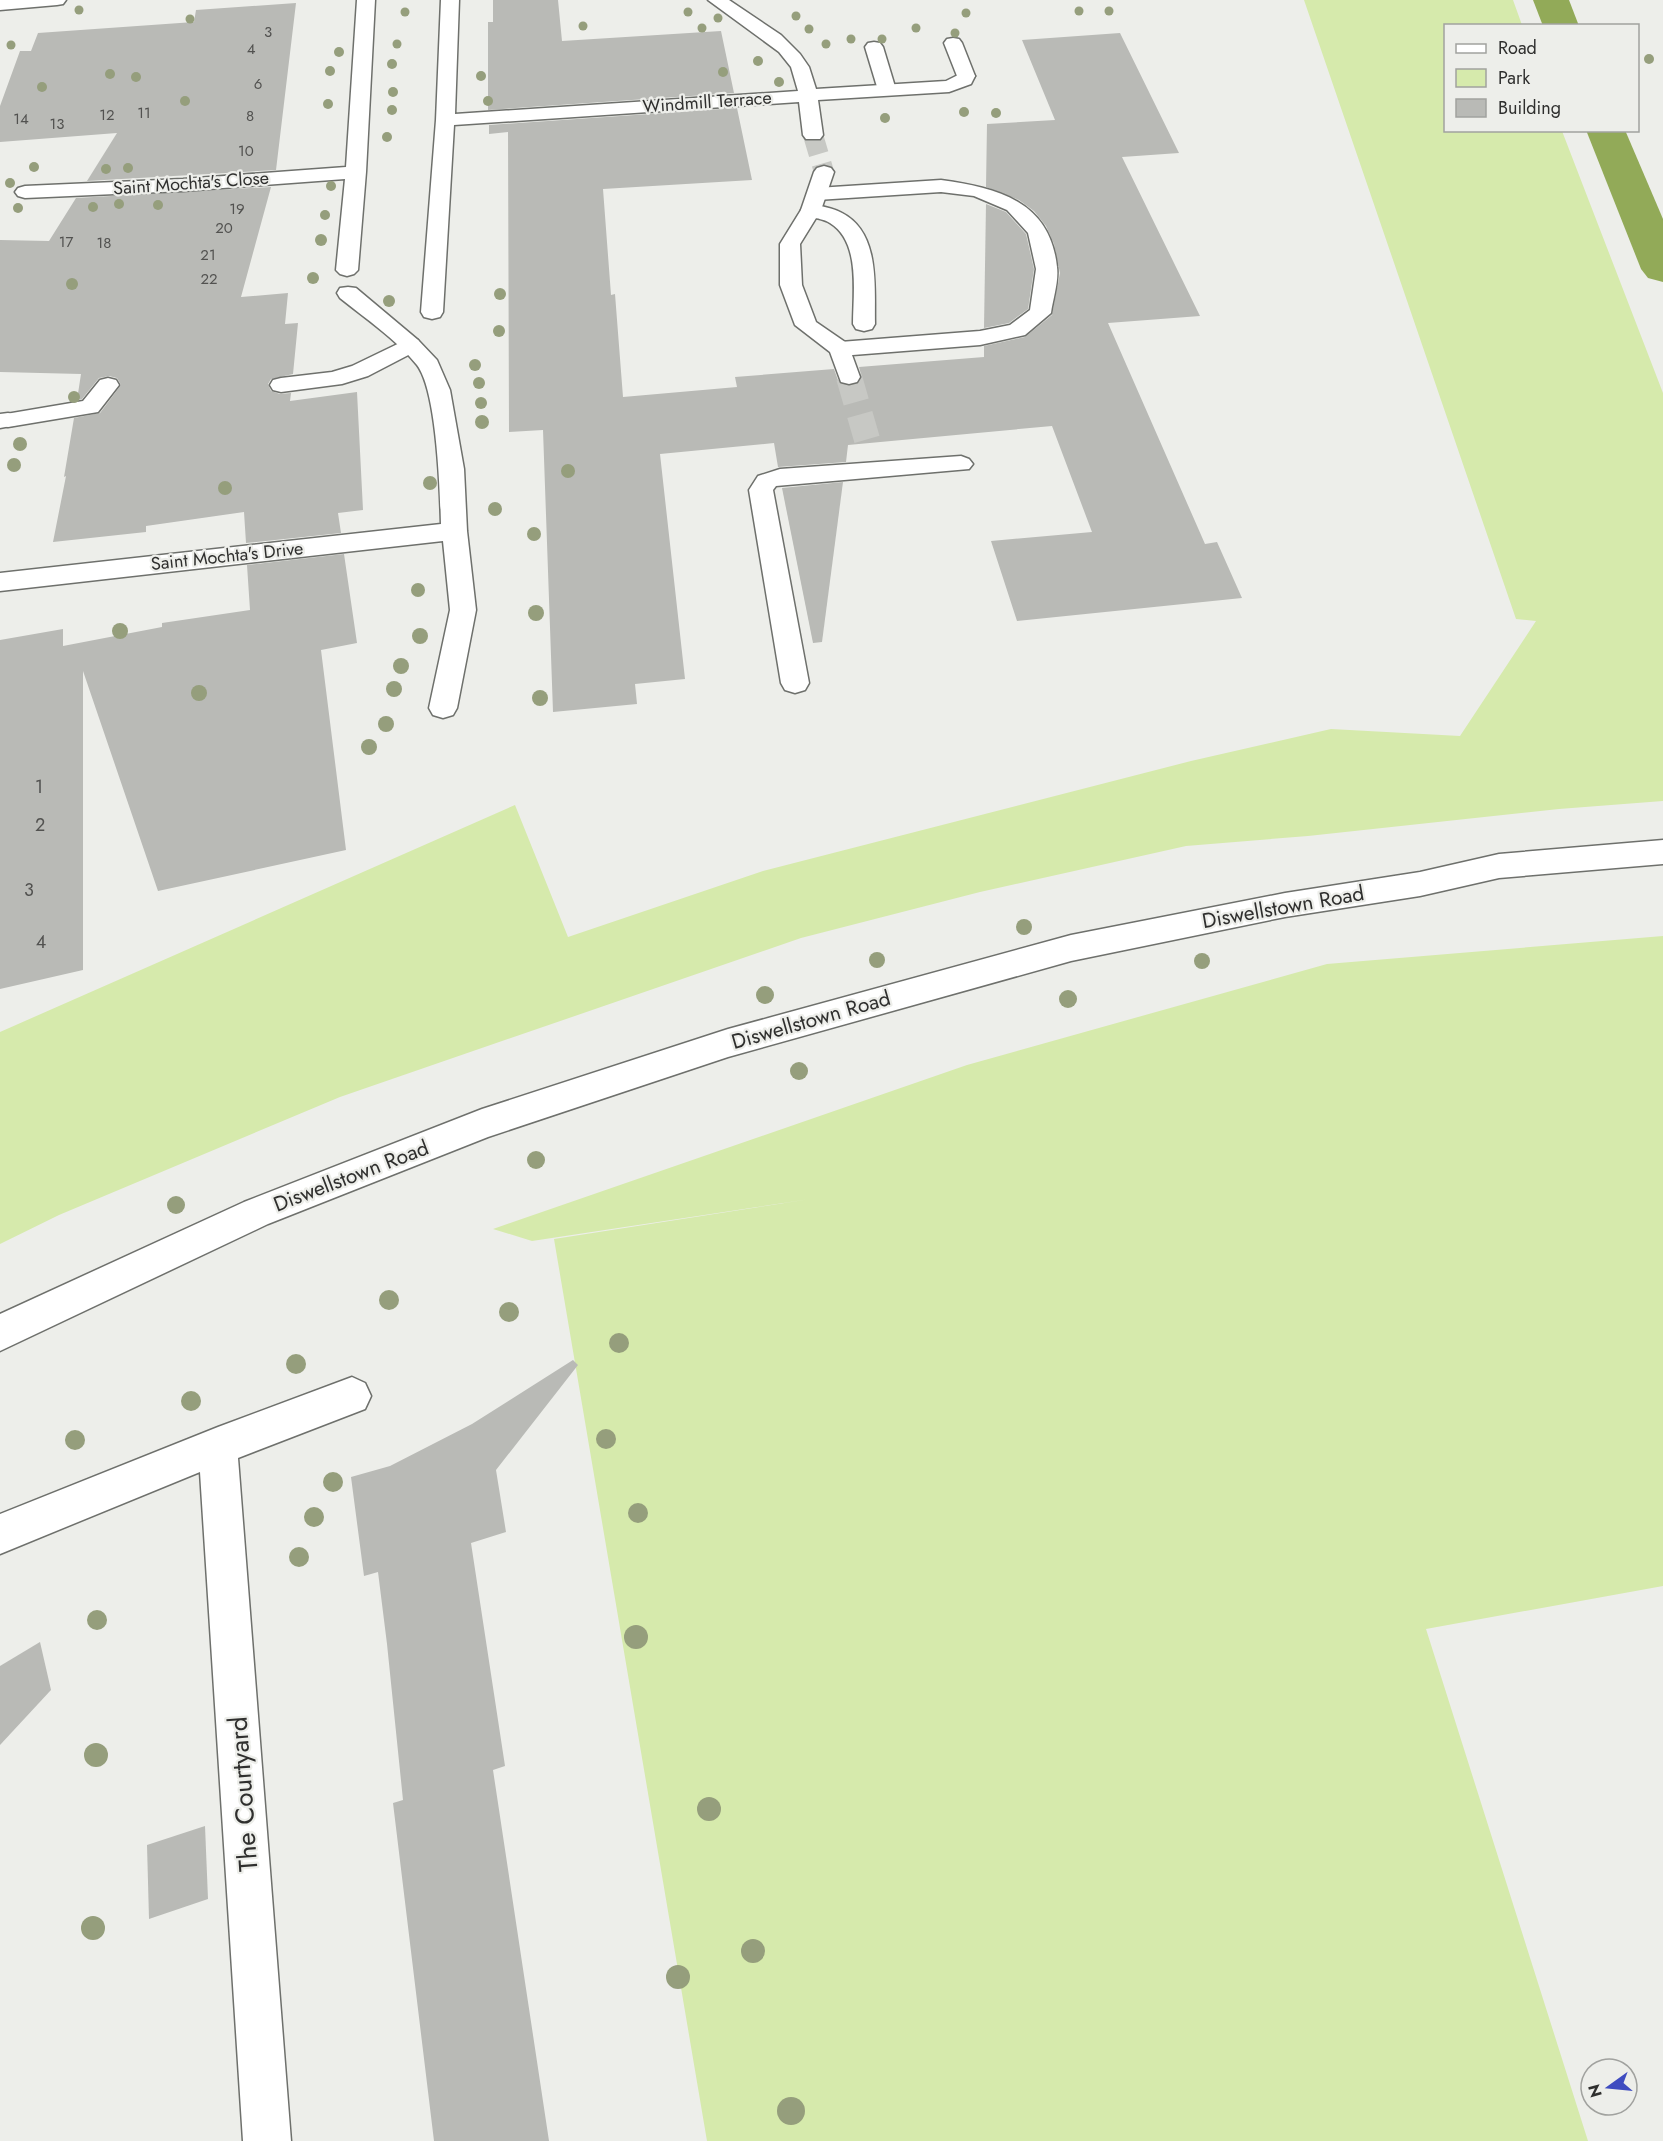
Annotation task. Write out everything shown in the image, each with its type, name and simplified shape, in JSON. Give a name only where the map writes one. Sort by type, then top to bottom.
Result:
[{"type":"street","points":[[0,5],[57,0]]},
{"type":"street","points":[[366,0],[347,281],[429,365],[438,390],[452,469],[454,531],[463,610],[443,708]]},
{"type":"street","points":[[432,312],[445,120],[450,0]]},
{"type":"street","points":[[717,0],[756,26],[795,59],[800,68],[813,135]]},
{"type":"street","name":"Windmill Terrace","points":[[445,120],[949,86],[964,80],[966,76],[953,43]]},
{"type":"street","points":[[874,47],[888,90]]},
{"type":"street","name":"Saint Mochta's Close","points":[[25,192],[356,172]]},
{"type":"street","points":[[824,172],[814,202],[790,244],[791,285],[806,325],[840,349],[849,377]]},
{"type":"street","points":[[814,202],[941,186],[978,191],[1014,206],[1038,231],[1047,269],[1040,313],[1017,330],[980,338],[840,349]]},
{"type":"street","points":[[814,202],[854,233],[862,264],[864,324]]},
{"type":"street","points":[[281,385],[343,376],[360,371],[410,345]]},
{"type":"street","points":[[4,421],[90,408],[108,385]]},
{"type":"street","points":[[795,683],[761,490],[767,481],[872,460],[961,464]]},
{"type":"street","name":"Saint Mochta's Drive","points":[[0,582],[454,531]]},
{"type":"street","name":"Diswellstown Road","points":[[0,1333],[267,1209],[482,1124],[728,1043],[1071,948],[1285,904],[1420,884],[1499,866],[1663,852]]},
{"type":"street","points":[[0,1534],[218,1446],[352,1396]]},
{"type":"street","name":"The Courtyard","points":[[218,1446],[267,2141]]},
{"type":"green space","points":[[1304,0],[1513,0],[1522,24],[1444,24],[1444,132],[1562,132],[1663,393],[1663,801],[1559,809],[1308,836],[1186,846],[980,892],[801,938],[340,1097],[59,1215],[0,1244],[0,1032],[515,805],[568,937],[763,871],[1191,761],[1331,729],[1460,736],[1536,621],[1516,619]]},
{"type":"green space","points":[[1663,936],[1663,1586],[1426,1629],[1588,2141],[707,2141],[554,1239],[810,1199],[532,1241],[493,1229],[967,1065],[1327,964]]},
{"type":"building","points":[[493,0],[558,0],[562,41],[721,31],[734,93],[488,110],[488,22],[493,22]]},
{"type":"building","points":[[296,3],[276,170],[87,181],[117,133],[0,142],[0,106],[20,51],[31,51],[38,33],[194,22],[196,10]]},
{"type":"building","points":[[1120,33],[1179,153],[1122,157],[1200,316],[1108,323],[1205,544],[1217,542],[1242,598],[1017,621],[991,541],[1092,532],[1052,426],[848,445],[846,462],[778,467],[774,443],[660,454],[685,679],[635,684],[637,704],[553,712],[543,430],[509,432],[508,132],[489,134],[489,125],[737,108],[752,180],[603,189],[611,295],[615,294],[623,397],[737,387],[735,377],[834,369],[839,383],[850,386],[858,384],[862,378],[859,367],[984,357],[984,346],[1025,337],[1052,315],[1060,273],[1054,244],[1046,226],[1034,211],[1019,200],[986,187],[987,124],[1055,120],[1022,40]]},
{"type":"building","points":[[271,187],[241,297],[288,293],[285,324],[298,323],[293,374],[271,379],[268,384],[271,391],[280,394],[291,393],[290,401],[357,392],[363,510],[338,513],[341,533],[246,543],[244,512],[146,526],[146,532],[53,542],[74,418],[100,413],[121,385],[117,378],[109,376],[99,378],[82,399],[77,400],[81,374],[0,372],[0,240],[49,241],[76,198]]},
{"type":"building","points":[[986,204],[1006,212],[1026,234],[1034,269],[1028,309],[1009,323],[984,328]]},
{"type":"building","points":[[843,482],[822,642],[813,643],[782,488]]},
{"type":"building","points":[[344,554],[357,643],[321,650],[346,850],[158,891],[83,671],[83,970],[0,989],[0,640],[63,629],[63,646],[162,627],[162,623],[250,610],[247,565]]},
{"type":"building","points":[[573,1360],[578,1365],[496,1470],[506,1532],[471,1543],[505,1766],[493,1770],[549,2141],[434,2141],[393,1803],[403,1800],[378,1572],[364,1576],[351,1477],[390,1466],[472,1424]]},
{"type":"building","points":[[40,1642],[51,1690],[0,1745],[0,1666]]},
{"type":"building","points":[[205,1826],[208,1899],[149,1919],[147,1845]]},
{"type":"waterway","points":[[1551,0],[1560,24]]},
{"type":"waterway","points":[[1606,132],[1663,269]]},
{"type":"tunnel","points":[[813,135],[824,172]]},
{"type":"tunnel","points":[[849,377],[868,443]]}]
